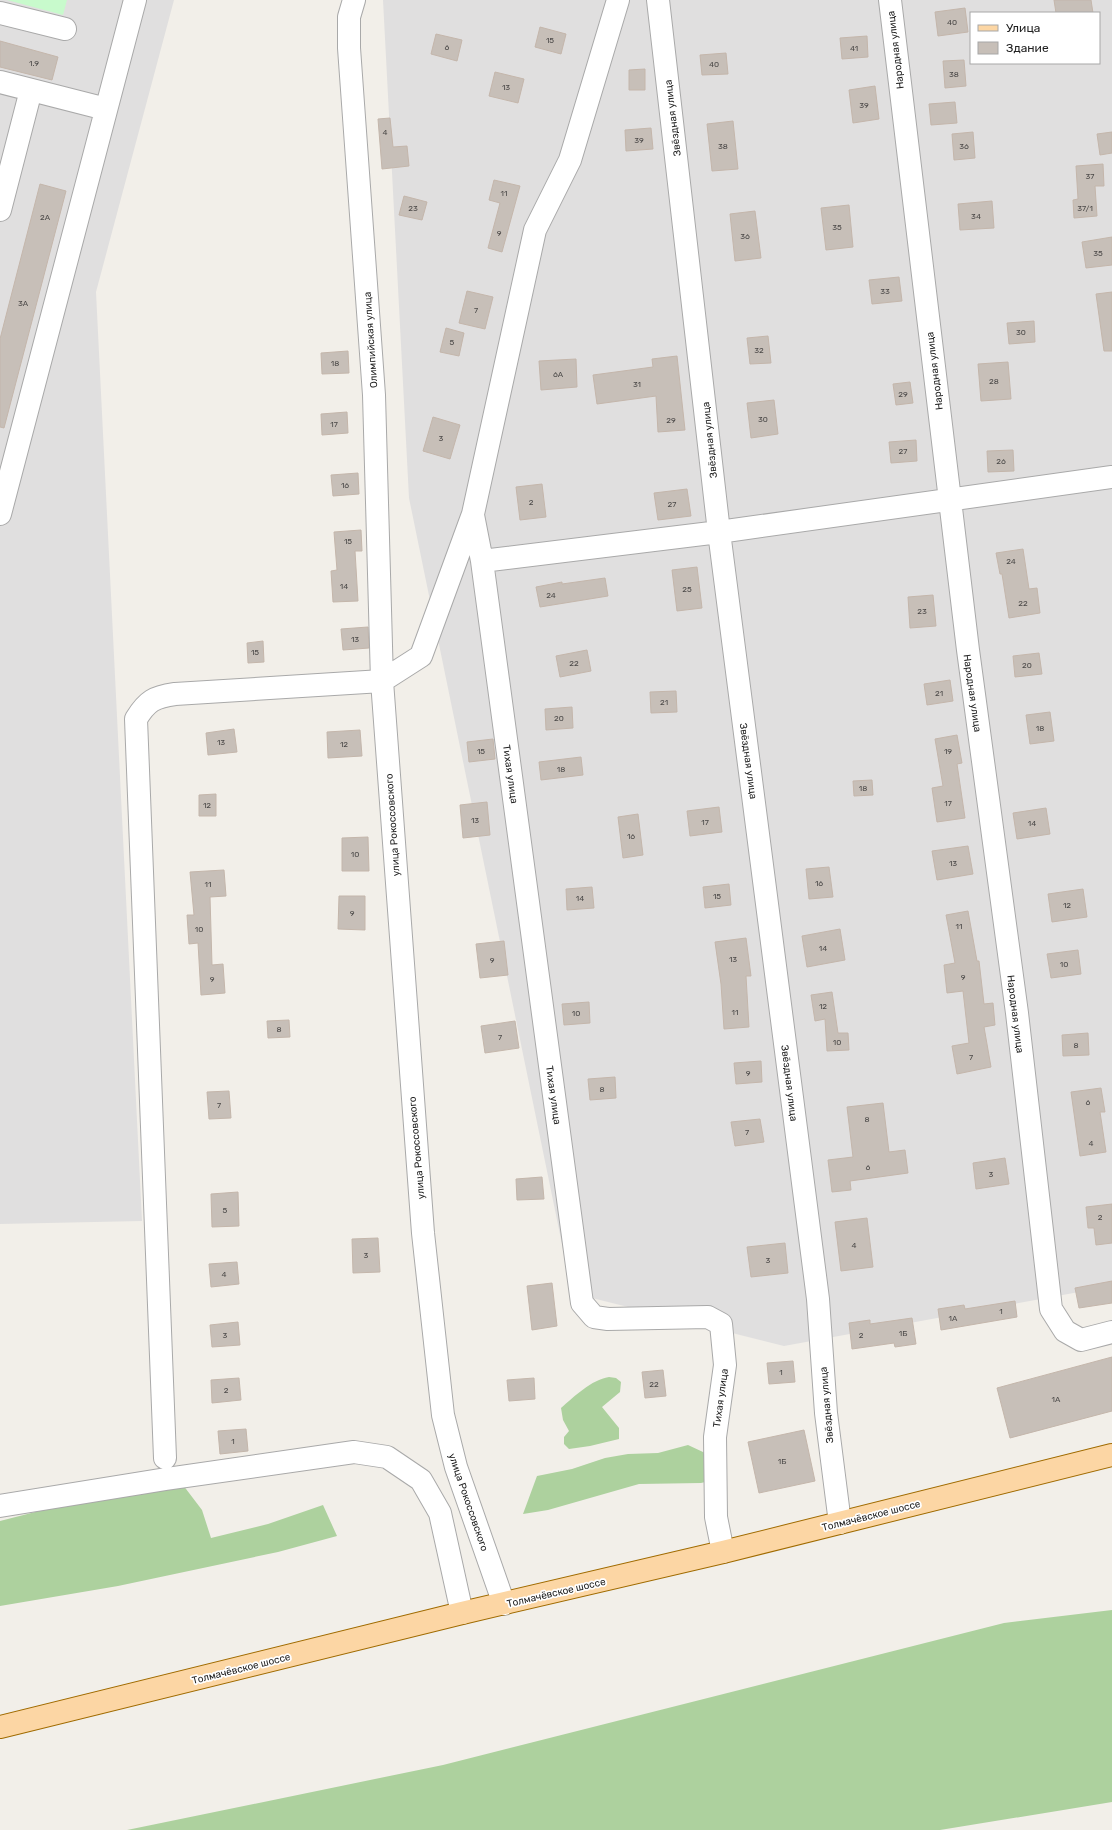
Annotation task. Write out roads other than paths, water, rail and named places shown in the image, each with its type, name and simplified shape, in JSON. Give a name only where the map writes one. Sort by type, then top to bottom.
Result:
[{"type":"main road","name":"Толмачёвское шоссе","points":[[0,1727],[462,1613],[723,1552],[1112,1456]]},
{"type":"street","points":[[0,514],[135,0]]},
{"type":"street","name":"Олимпийская улица","points":[[354,0],[349,17],[349,48],[374,395],[382,681]]},
{"type":"street","points":[[165,1458],[136,719],[144,707],[157,697],[175,694],[382,681],[421,656],[473,514],[535,230],[570,160],[618,0]]},
{"type":"street","name":"Звёздная улица","points":[[658,0],[698,337],[719,532],[818,1298],[826,1412],[840,1523]]},
{"type":"street","name":"Народная улица","points":[[890,0],[949,499],[1017,1013],[1051,1309],[1065,1331],[1081,1340],[1112,1332]]},
{"type":"street","points":[[0,13],[65,29]]},
{"type":"street","points":[[0,82],[106,109]]},
{"type":"street","points":[[0,210],[31,90]]},
{"type":"street","points":[[482,561],[719,532],[1112,477]]},
{"type":"street","name":"Тихая улица","points":[[473,514],[482,561],[582,1303],[594,1317],[608,1319],[708,1317],[721,1324],[725,1365],[715,1437],[716,1517],[723,1552]]},
{"type":"street","name":"улица Рокоссовского","points":[[382,681],[422,1218],[443,1415],[456,1467],[504,1604]]},
{"type":"street","points":[[0,1506],[166,1479],[354,1452],[387,1457],[421,1480],[440,1513],[462,1613]]}]
